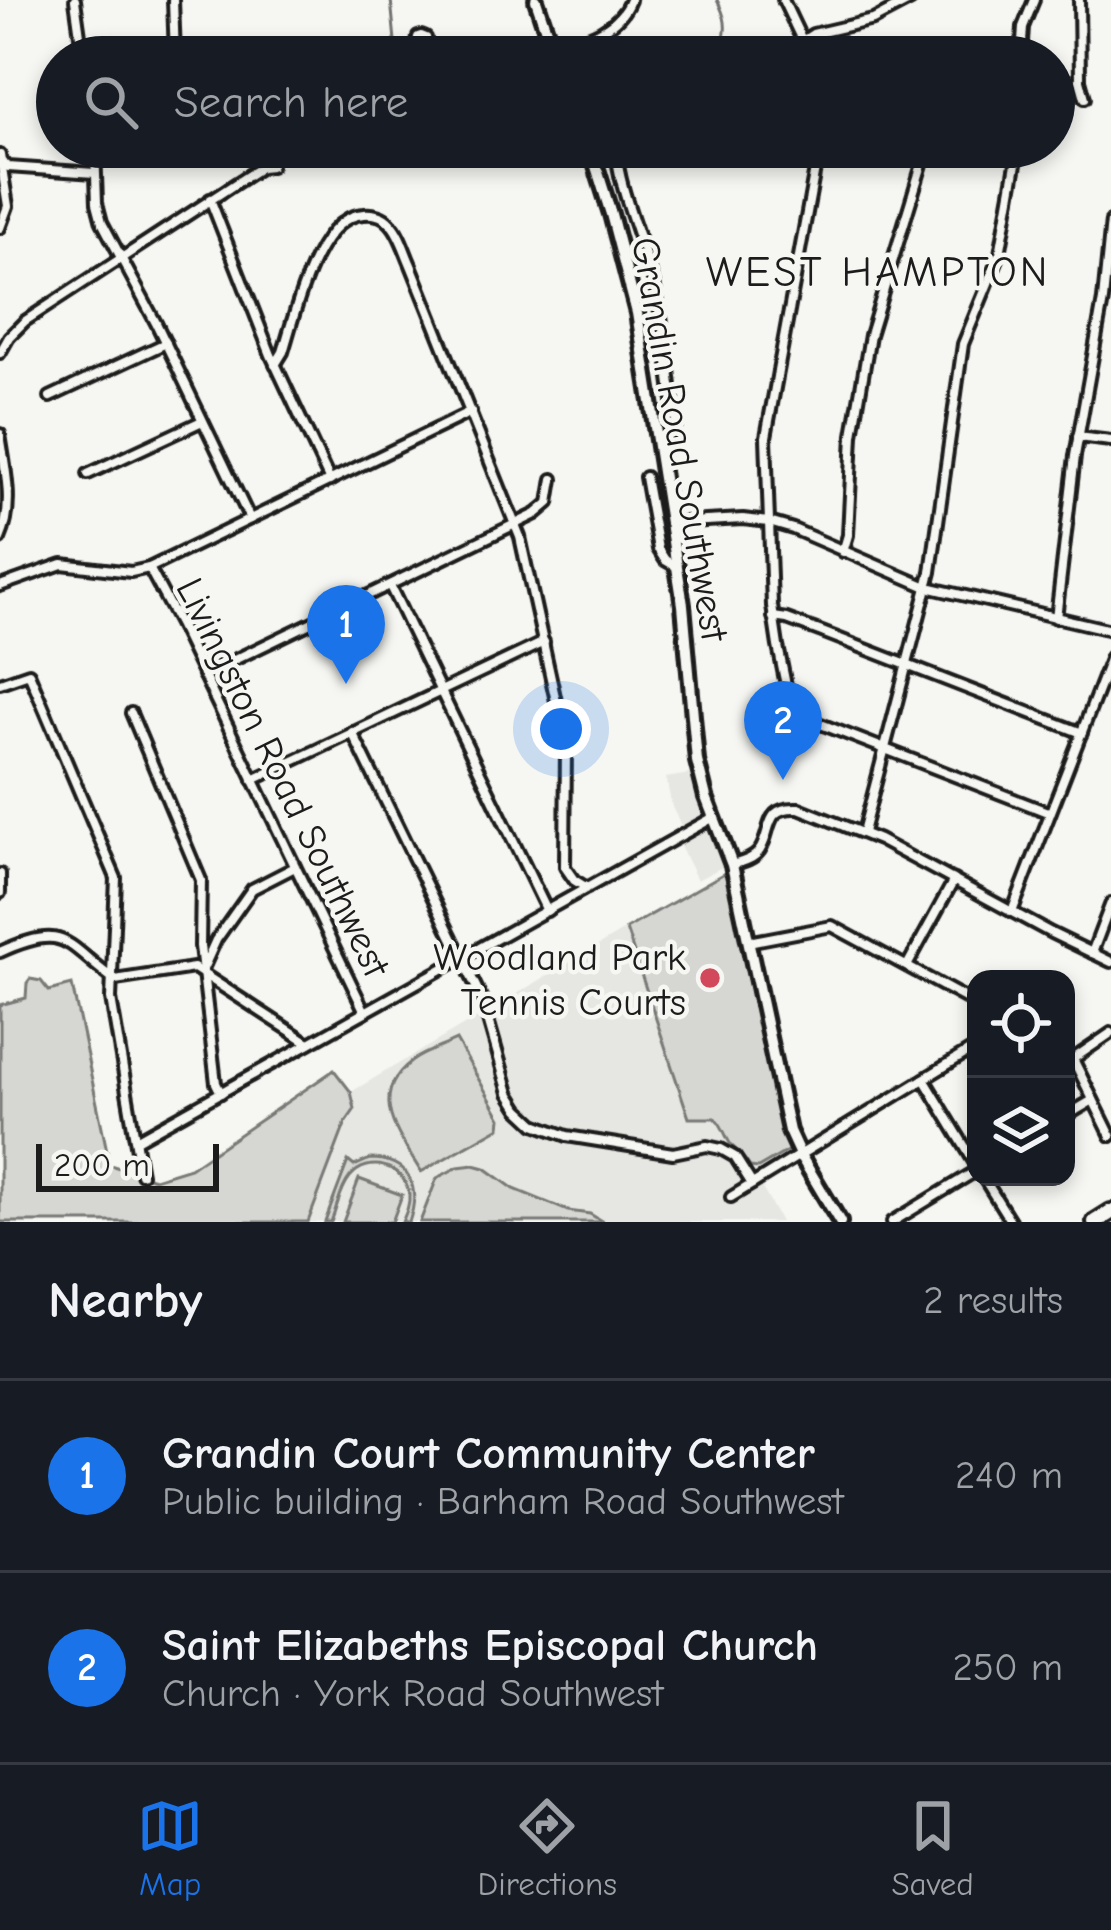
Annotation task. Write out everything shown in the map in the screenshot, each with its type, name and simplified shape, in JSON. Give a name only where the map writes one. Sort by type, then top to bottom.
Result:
[{"type":"main road","points":[[1095,1222],[1111,1212]]},
{"type":"street","points":[[75,0],[80,36]]},
{"type":"street","points":[[173,0],[174,36]]},
{"type":"street","points":[[536,0],[548,36]]},
{"type":"street","points":[[589,36],[614,25],[630,0]]},
{"type":"street","points":[[783,0],[801,36]]},
{"type":"street","points":[[809,36],[873,20],[910,0]]},
{"type":"street","points":[[1022,36],[1034,0]]},
{"type":"street","points":[[1079,0],[1085,98]]},
{"type":"street","points":[[1,159],[8,166],[95,173]]},
{"type":"street","points":[[0,228],[8,206],[1,159]]},
{"type":"street","points":[[95,168],[98,213],[250,519]]},
{"type":"street","points":[[0,353],[25,321],[259,168]]},
{"type":"street","name":"Grandin Road Southwest","points":[[597,168],[637,313],[677,566],[697,761],[732,865],[789,1131],[840,1222]]},
{"type":"street","points":[[618,168],[651,271],[669,369],[676,425],[656,442]]},
{"type":"street","points":[[815,168],[767,423],[773,617],[788,695],[807,718],[1050,813]]},
{"type":"street","points":[[844,552],[853,435],[870,335],[920,168]]},
{"type":"street","points":[[862,832],[934,554],[963,344],[1000,254],[1015,168]]},
{"type":"street","points":[[210,199],[275,364],[330,481]]},
{"type":"street","points":[[275,364],[322,243],[348,218],[372,214],[385,219],[394,229],[517,525],[566,747],[564,861],[571,877],[587,888]]},
{"type":"street","points":[[1056,618],[1111,221]]},
{"type":"street","points":[[50,397],[166,343]]},
{"type":"street","points":[[0,586],[62,564],[131,572],[149,568],[471,412]]},
{"type":"street","points":[[88,475],[202,421]]},
{"type":"street","points":[[0,434],[9,502],[0,539]]},
{"type":"street","points":[[1078,437],[1111,441]]},
{"type":"street","points":[[645,477],[658,549],[677,566]]},
{"type":"street","points":[[203,675],[517,525],[549,503],[553,479]]},
{"type":"street","points":[[669,523],[769,522],[927,587],[1111,630]]},
{"type":"street","name":"Livingston Road Southwest","points":[[149,568],[365,1012]]},
{"type":"street","points":[[390,586],[547,911]]},
{"type":"street","points":[[773,617],[1082,733]]},
{"type":"street","points":[[253,780],[544,642]]},
{"type":"street","points":[[1012,912],[1111,657]]},
{"type":"street","points":[[0,683],[29,673],[116,878],[112,1008],[141,1174]]},
{"type":"street","points":[[131,713],[201,880],[202,972],[221,1093]]},
{"type":"street","points":[[352,732],[484,1004],[509,1093],[519,1109],[531,1121],[567,1136],[674,1154],[715,1147],[735,1157],[752,1184]]},
{"type":"street","points":[[732,865],[758,852],[772,816],[787,807],[815,812],[1111,962]]},
{"type":"street","points":[[136,1140],[714,817]]},
{"type":"street","points":[[202,972],[216,940],[252,889],[295,867]]},
{"type":"street","points":[[0,874],[0,893]]},
{"type":"street","points":[[907,966],[954,880]]},
{"type":"street","points":[[1091,953],[1111,903]]},
{"type":"street","points":[[748,942],[829,925],[967,999]]},
{"type":"street","points":[[0,952],[62,938],[120,980],[191,968],[309,1043]]},
{"type":"street","points":[[1075,1053],[1111,1033]]},
{"type":"street","points":[[731,1197],[967,1052]]},
{"type":"street","points":[[1075,1066],[1111,1136]]},
{"type":"street","points":[[924,1078],[967,1152]]},
{"type":"street","points":[[1075,1111],[1093,1100]]},
{"type":"street","points":[[892,1222],[967,1174]]},
{"type":"street","points":[[989,1186],[1011,1222]]},
{"type":"shaded area","points":[[708,771],[739,858],[697,880],[679,844],[687,838],[672,807],[666,778]]},
{"type":"shaded area","points":[[728,871],[789,1150],[758,1168],[750,1167],[730,1144],[715,1118],[689,1118],[626,929]]},
{"type":"shaded area","points":[[626,929],[689,1117],[715,1118],[725,1127],[730,1144],[758,1168],[789,1150],[798,1165],[766,1182],[763,1190],[781,1222],[307,1222],[346,1123],[351,1092]]},
{"type":"shaded area","points":[[30,979],[41,981],[49,991],[72,985],[110,1165],[154,1179],[190,1168],[334,1070],[351,1092],[355,1109],[308,1222],[0,1222],[0,1005],[26,998]]},
{"type":"shaded area","points":[[456,1040],[501,1118],[500,1127],[421,1172],[391,1116],[391,1088],[412,1061]]},
{"type":"shaded area","points":[[370,1159],[395,1164],[409,1178],[414,1198],[409,1222],[402,1222],[409,1201],[406,1184],[393,1170],[376,1165],[350,1177],[331,1222],[325,1222],[348,1161],[354,1166]]},
{"type":"shaded area","points":[[474,1165],[514,1189],[603,1222],[420,1222],[437,1178]]},
{"type":"shaded area","points":[[359,1179],[402,1195],[392,1222],[343,1222]]},
{"type":"waterway","points":[[391,0],[395,36]]},
{"type":"waterway","points":[[717,0],[725,22],[723,36]]},
{"type":"place","name":"Grandin Court Community Center","points":[[346,684]]},
{"type":"place","name":"Saint Elizabeths Episcopal Church","points":[[783,780]]},
{"type":"place","name":"Woodland Park Tennis Courts","points":[[710,978]]},
{"type":"district","name":"WEST HAMPTON","points":[[878,271]]}]
